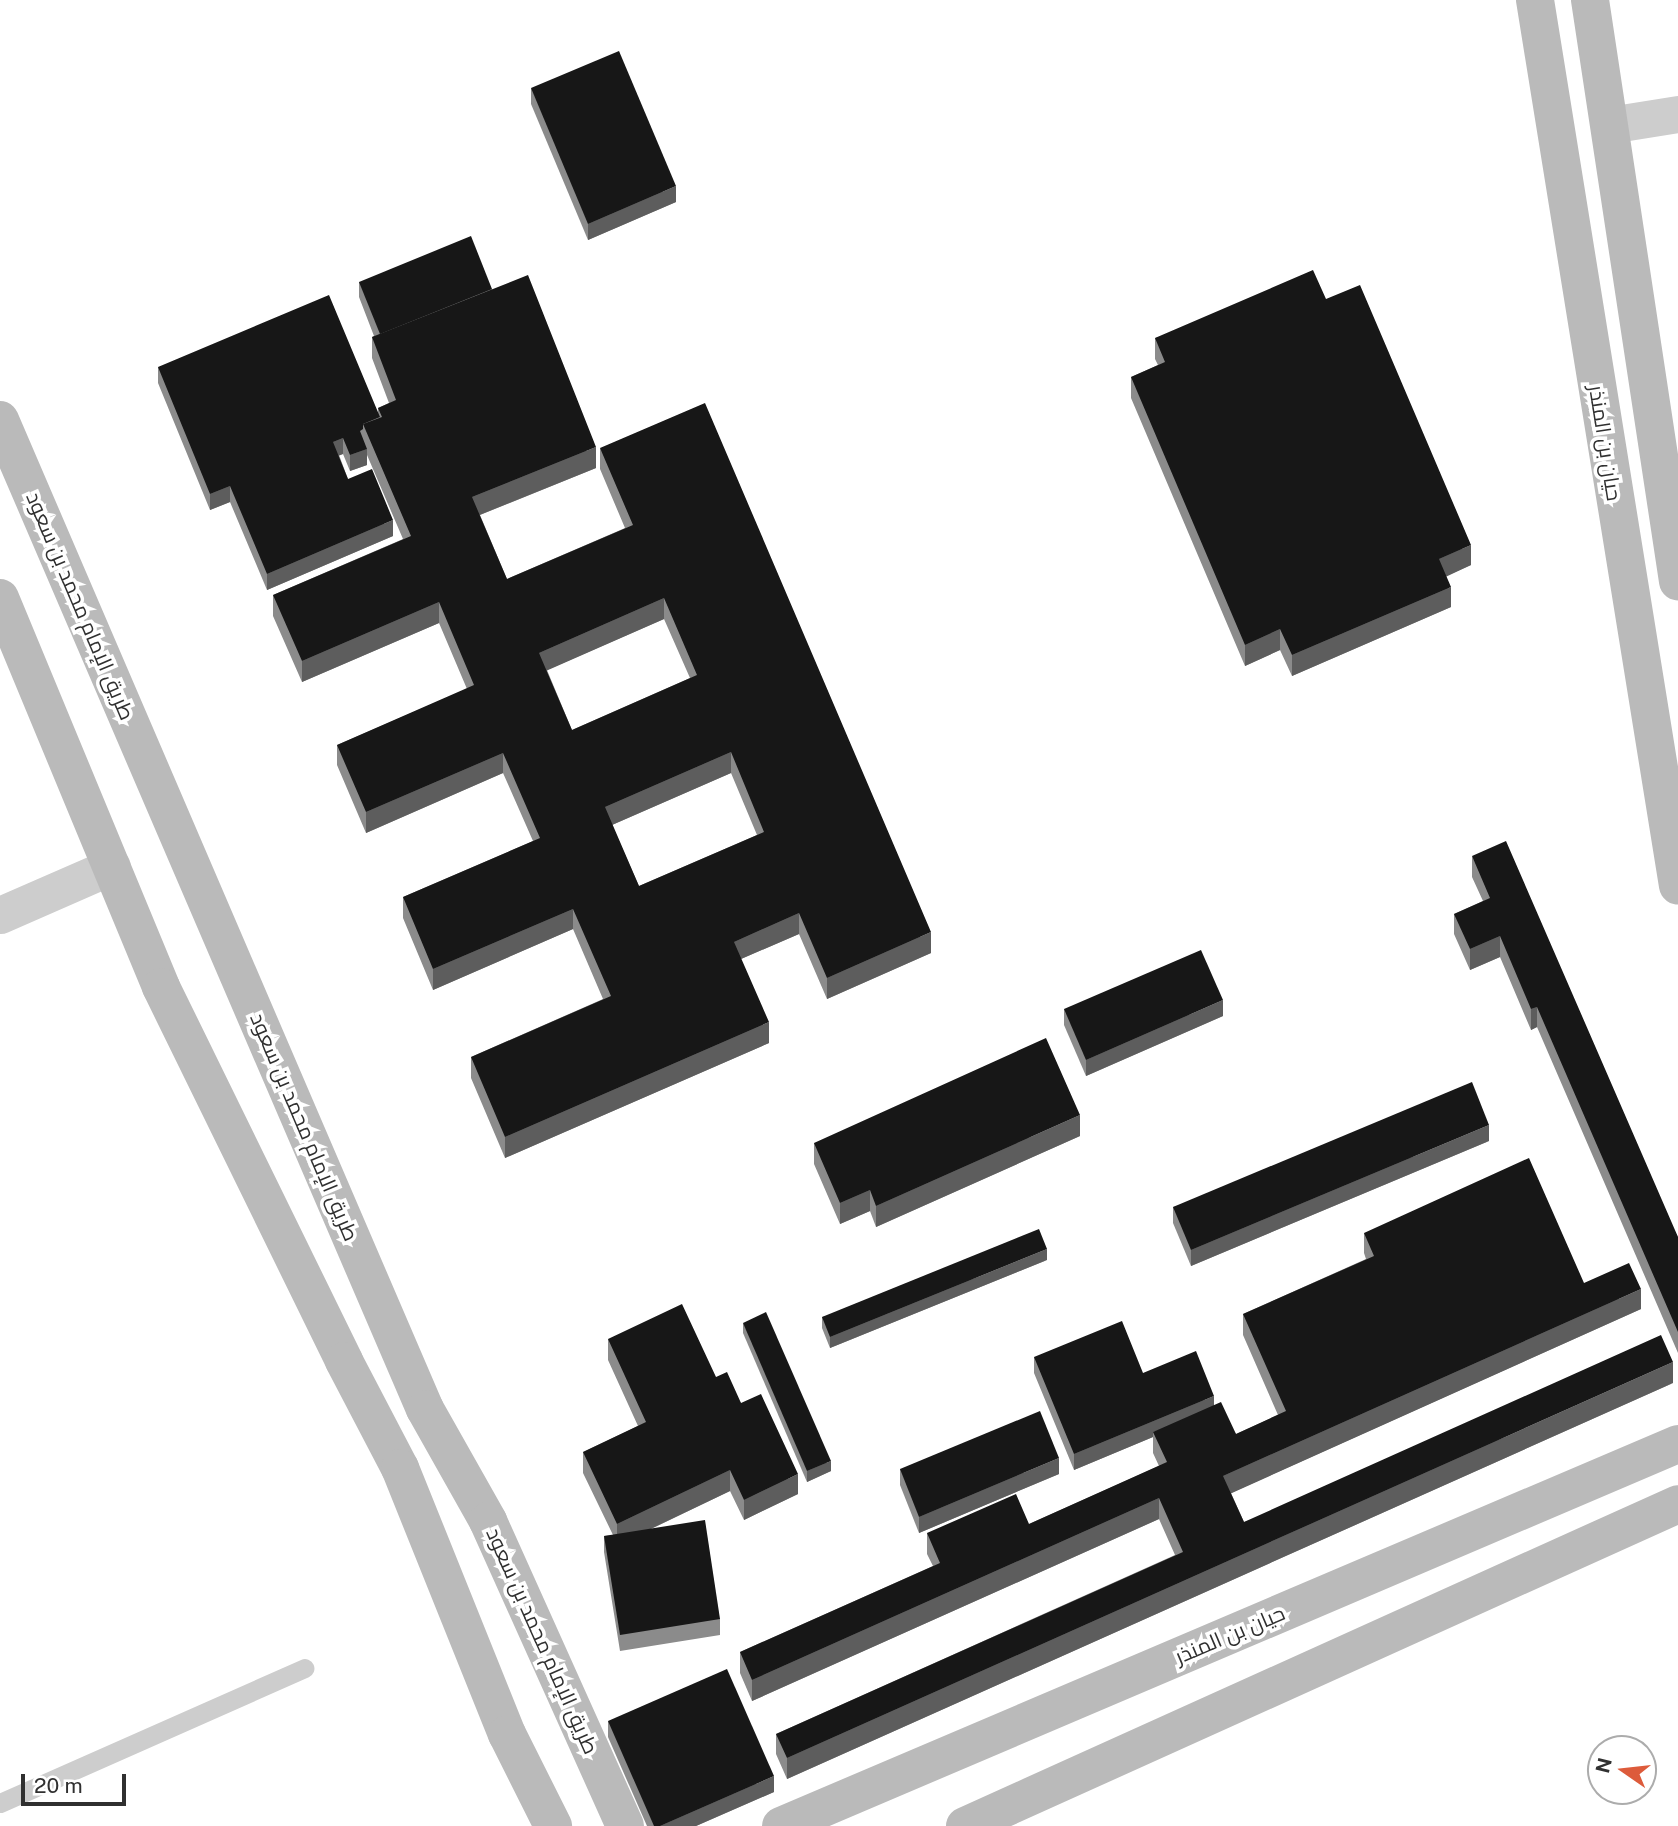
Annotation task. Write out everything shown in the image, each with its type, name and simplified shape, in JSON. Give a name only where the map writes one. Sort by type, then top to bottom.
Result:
[{"type":"street","name":"حيان بن المنذر","points":[[1535,0],[1678,886]]},
{"type":"street","points":[[1590,0],[1678,581]]},
{"type":"street","points":[[1609,125],[1678,114]]},
{"type":"street","name":"طريق الإمام محمد بن سعود","points":[[0,421],[425,1409],[488,1521],[625,1826]]},
{"type":"street","points":[[0,598],[162,986],[344,1361],[400,1468],[507,1734],[552,1826]]},
{"type":"street","points":[[0,915],[112,866]]},
{"type":"street","name":"حيان بن المنذر","points":[[781,1826],[1678,1444]]},
{"type":"street","points":[[979,1823],[1678,1504]]},
{"type":"lane","points":[[0,1803],[304,1668]]},
{"type":"building","points":[[619,51],[676,186],[588,224],[531,88]]},
{"type":"building","points":[[471,236],[492,289],[380,334],[359,282]]},
{"type":"building","points":[[1313,270],[1326,299],[1360,285],[1471,545],[1439,559],[1451,587],[1292,655],[1280,629],[1245,645],[1131,377],[1165,362],[1155,338]]},
{"type":"building","points":[[528,275],[596,447],[472,497],[507,579],[633,525],[600,448],[705,403],[931,932],[827,978],[799,913],[734,942],[769,1022],[505,1137],[471,1057],[611,996],[573,909],[433,969],[403,897],[540,838],[503,753],[366,812],[337,745],[474,685],[439,602],[302,661],[273,595],[411,536],[363,424],[382,417],[378,408],[396,400],[372,337]],"holes":[[[664,598],[697,675],[572,730],[539,653]],[[731,752],[764,832],[639,886],[605,807]]]},
{"type":"building","points":[[329,295],[380,417],[363,424],[360,431],[367,449],[350,455],[343,438],[333,442],[348,479],[372,469],[393,520],[267,574],[230,486],[210,494],[158,367]]},
{"type":"building","points":[[1506,841],[1678,1237],[1678,1332],[1537,1007],[1531,1009],[1500,936],[1470,949],[1454,914],[1490,898],[1472,856]]},
{"type":"building","points":[[1201,950],[1223,1000],[1086,1060],[1064,1009]]},
{"type":"building","points":[[1046,1038],[1080,1115],[876,1206],[870,1190],[840,1203],[814,1143]]},
{"type":"building","points":[[1472,1082],[1489,1125],[1191,1250],[1173,1207]]},
{"type":"building","points":[[1529,1158],[1584,1283],[1629,1263],[1641,1289],[1223,1476],[1244,1522],[1661,1335],[1673,1362],[787,1758],[776,1734],[1183,1552],[1159,1498],[752,1680],[740,1652],[940,1563],[927,1533],[1016,1494],[1029,1524],[1167,1462],[1153,1432],[1221,1402],[1236,1434],[1286,1411],[1243,1314],[1374,1256],[1364,1233]]},
{"type":"building","points":[[1039,1229],[1047,1249],[830,1337],[822,1317]]},
{"type":"building","points":[[682,1304],[716,1377],[727,1372],[741,1403],[761,1394],[798,1474],[744,1500],[730,1470],[617,1524],[583,1452],[646,1422],[608,1339]]},
{"type":"building","points":[[766,1312],[831,1461],[807,1471],[743,1323]]},
{"type":"building","points":[[1122,1321],[1143,1373],[1196,1351],[1214,1396],[1074,1454],[1034,1357]]},
{"type":"building","points":[[1040,1411],[1059,1458],[919,1517],[900,1469]]},
{"type":"building","points":[[705,1520],[720,1619],[620,1635],[604,1536]]},
{"type":"building","points":[[727,1669],[774,1776],[660,1826],[654,1826],[608,1721]]}]
